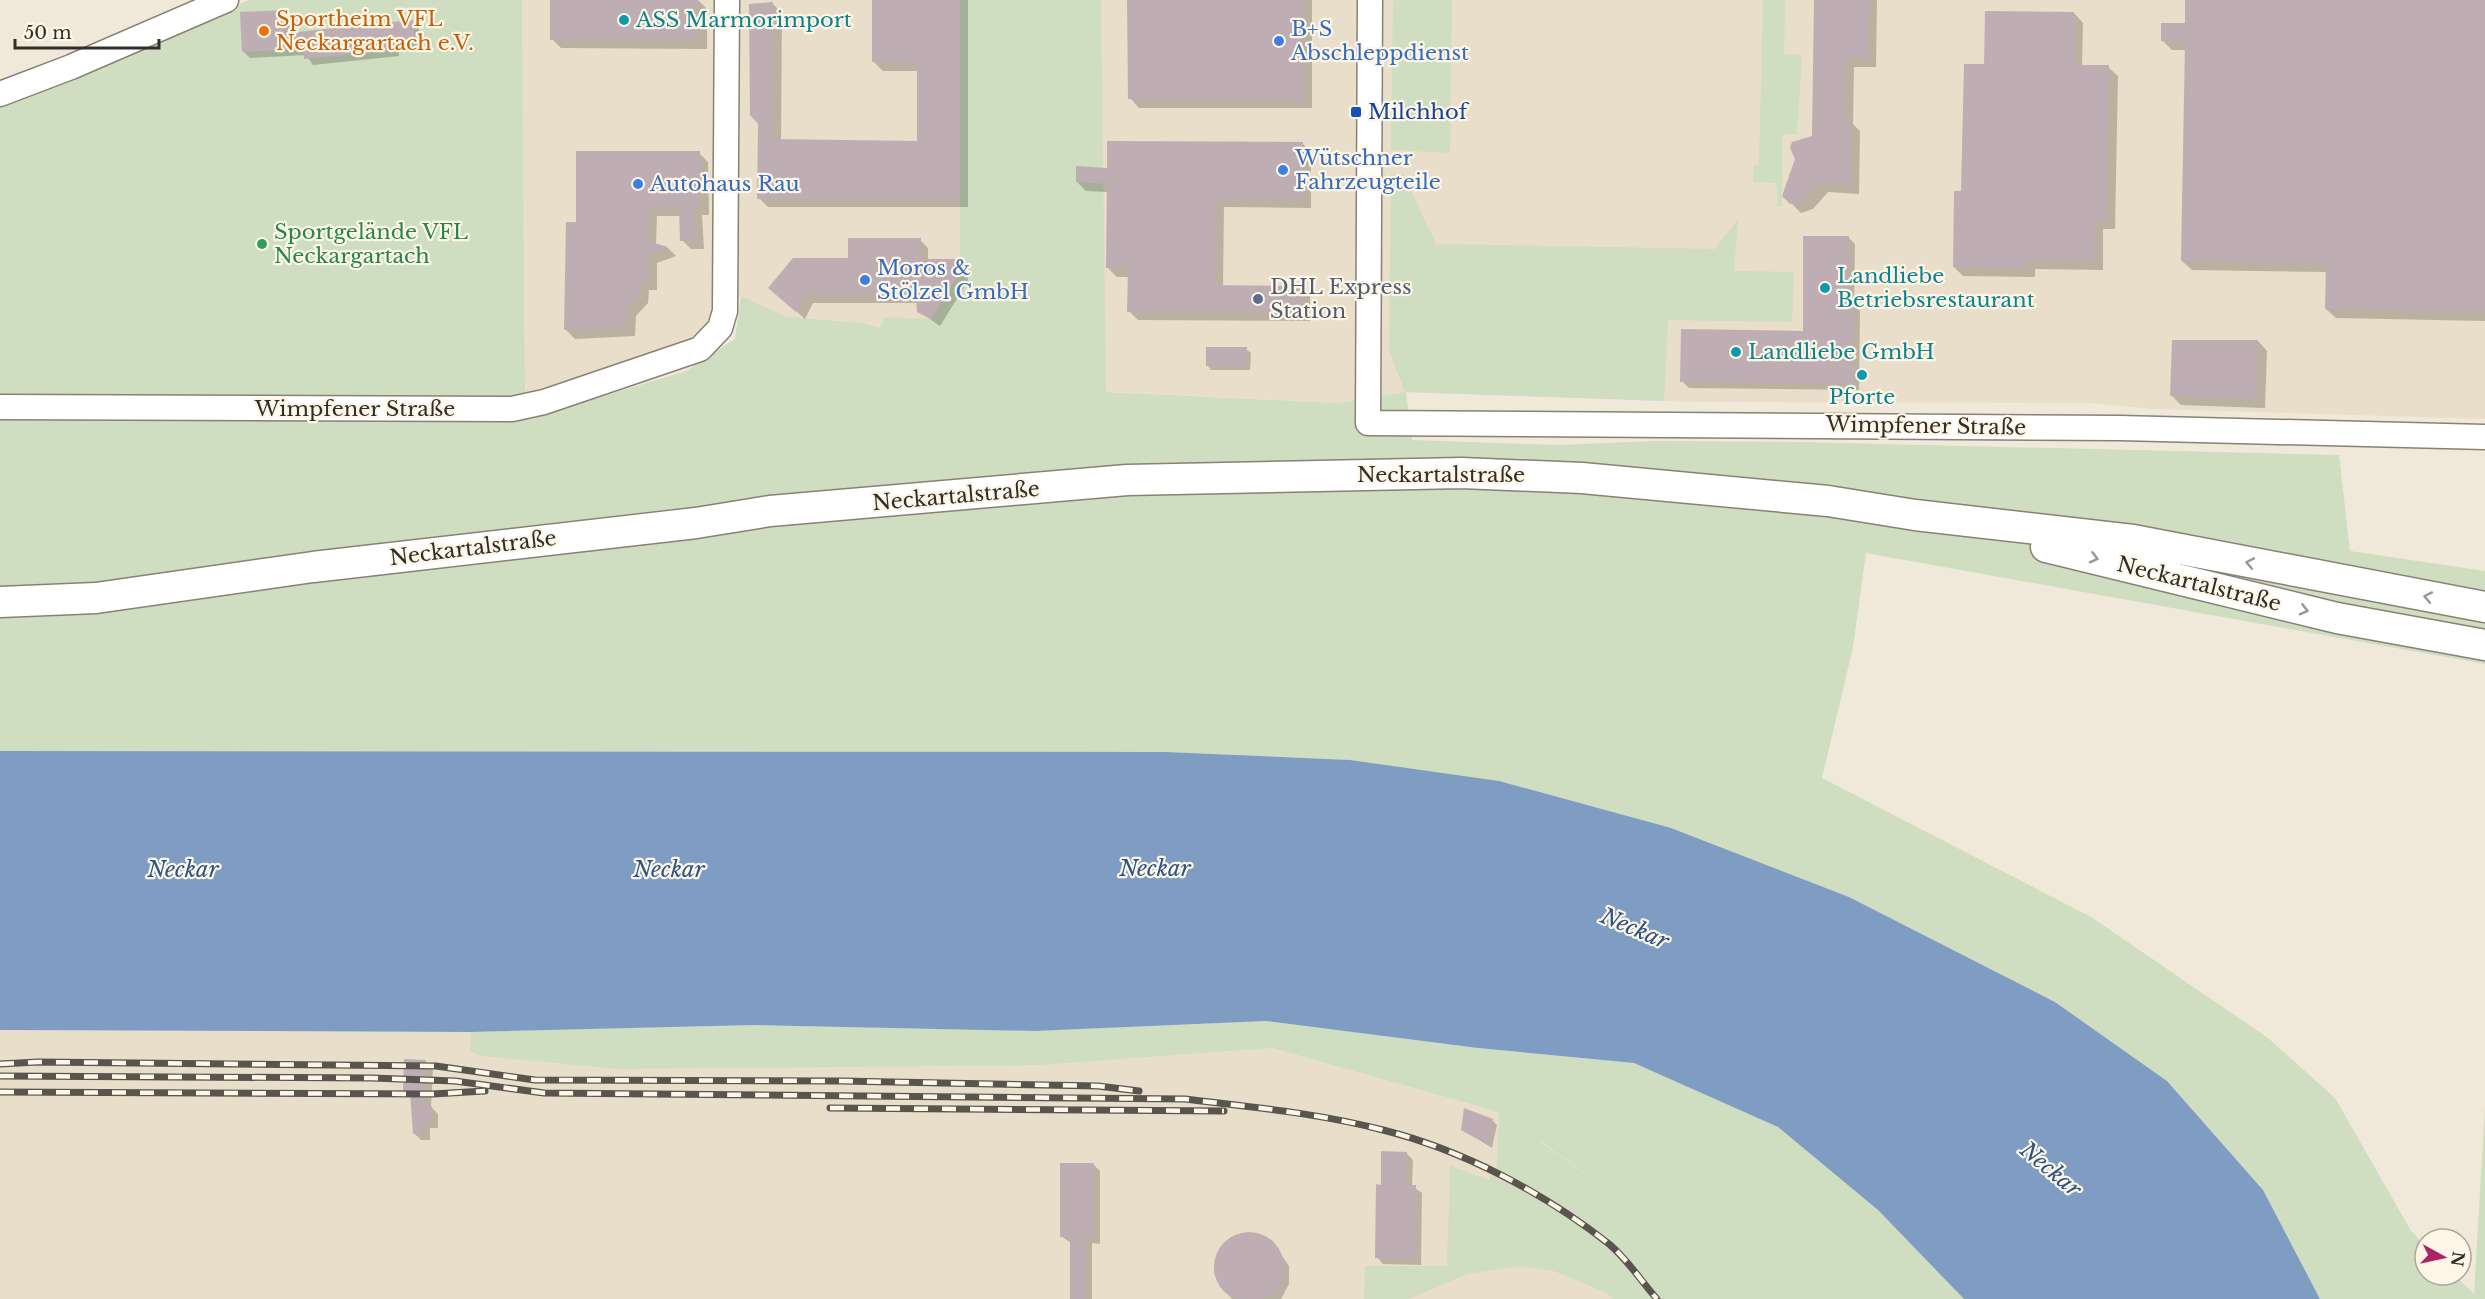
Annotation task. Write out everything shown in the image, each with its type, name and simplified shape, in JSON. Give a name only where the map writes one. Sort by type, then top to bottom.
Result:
[{"type":"main road","name":"Neckartalstraße","points":[[0,602],[96,598],[313,567],[696,523],[770,511],[1127,480],[1462,472],[1582,478],[1828,501],[1915,515],[2133,540],[2485,608]]},
{"type":"main road","name":"Neckartalstraße","points":[[1915,515],[2337,618],[2485,645]]},
{"type":"street","points":[[0,94],[71,67],[226,0]]},
{"type":"street","name":"Wimpfener Straße","points":[[0,407],[512,409],[555,398],[700,349],[720,328],[725,311],[727,0]]},
{"type":"street","name":"Wimpfener Straße","points":[[1370,0],[1368,423],[2096,428],[2485,436]]},
{"type":"shaded area","points":[[522,0],[2485,0],[2485,419],[2150,409],[2092,403],[1694,402],[1406,392],[1337,403],[1071,390],[863,323],[787,317],[741,296],[680,347],[525,393]]},
{"type":"shaded area","points":[[0,1030],[471,1032],[470,1051],[1041,1065],[1272,1048],[1499,1112],[1664,1230],[1726,1299],[0,1299]]},
{"type":"green space","points":[[249,0],[522,0],[525,393],[528,419],[686,371],[735,339],[741,296],[787,317],[863,323],[880,328],[884,317],[931,319],[960,272],[960,0],[1101,0],[1106,392],[1337,403],[1405,392],[1389,351],[1391,174],[1403,174],[1436,244],[1715,249],[1738,219],[1734,271],[1794,272],[1792,322],[1668,320],[1664,401],[1406,392],[1412,440],[1558,445],[1654,441],[1799,442],[2339,455],[2350,551],[2485,571],[2485,664],[1866,553],[1853,647],[1822,778],[2091,917],[2268,1038],[2335,1098],[2413,1233],[2413,1287],[2467,1287],[2474,1294],[2485,1108],[2485,1299],[2320,1299],[2263,1190],[2167,1081],[2055,1002],[1849,897],[1671,828],[1350,760],[1166,752],[0,751],[0,104]]},
{"type":"green space","points":[[1393,0],[1452,0],[1450,153],[1391,150]]},
{"type":"green space","points":[[1763,0],[1785,0],[1784,54],[1802,55],[1797,134],[1782,135],[1782,207],[1777,206],[1777,183],[1753,182],[1754,165],[1759,165]]},
{"type":"green space","points":[[1266,1021],[1478,1048],[1634,1063],[1778,1127],[1878,1210],[1964,1299],[1613,1299],[1605,1292],[1554,1271],[1520,1266],[1467,1274],[1409,1299],[1364,1299],[1365,1266],[1447,1266],[1450,1166],[1489,1180],[1497,1165],[1499,1112],[1272,1048],[1041,1065],[618,1069],[482,1056],[470,1051],[471,1032],[755,1025],[1035,1031]],"holes":[[[1540,1141],[1625,1202],[1540,1142]]]},
{"type":"water","name":"Neckar","points":[[0,751],[1166,752],[1350,760],[1499,781],[1671,828],[1849,897],[2055,1002],[2167,1081],[2263,1190],[2320,1299],[1964,1299],[1878,1210],[1778,1127],[1634,1063],[1478,1048],[1266,1021],[1035,1031],[755,1025],[471,1032],[0,1030]]},
{"type":"building","name":"ASS Marmorimport","points":[[550,0],[698,0],[698,40],[550,40]]},
{"type":"building","points":[[872,0],[960,0],[959,199],[757,199],[758,124],[750,115],[749,4],[773,2],[772,139],[917,141],[917,62],[872,62]]},
{"type":"building","points":[[1127,0],[1304,0],[1304,100],[1128,99]]},
{"type":"building","points":[[1814,0],[1869,0],[1868,58],[1846,58],[1844,119],[1852,120],[1851,186],[1818,183],[1804,201],[1790,204],[1782,196],[1795,159],[1790,148],[1792,142],[1812,136]]},
{"type":"building","points":[[2185,0],[2485,0],[2485,312],[2325,309],[2326,264],[2181,261],[2185,42],[2161,41],[2161,23],[2185,23]]},
{"type":"building","points":[[287,10],[288,33],[413,20],[415,43],[393,45],[393,50],[304,59],[303,49],[242,52],[240,12]]},
{"type":"building","points":[[1985,11],[2074,12],[2074,65],[2109,65],[2106,220],[2095,220],[2094,261],[2027,260],[2027,269],[1953,267],[1954,191],[1961,191],[1964,64],[1984,64]]},
{"type":"building","points":[[1107,141],[1303,142],[1303,199],[1215,199],[1215,285],[1302,286],[1302,312],[1127,312],[1128,269],[1106,268],[1107,184],[1076,182],[1076,166],[1107,168]]},
{"type":"building","points":[[576,151],[700,151],[700,206],[694,207],[695,240],[680,241],[679,207],[648,208],[648,241],[668,247],[648,254],[648,281],[641,282],[639,294],[627,307],[626,327],[564,330],[566,222],[576,222]]},
{"type":"building","name":"Landliebe GmbH","points":[[1803,236],[1849,236],[1848,303],[1854,303],[1853,384],[1680,382],[1681,329],[1803,331]]},
{"type":"building","name":"Moros & Stölzel GmbH","points":[[848,238],[921,238],[920,259],[960,259],[960,272],[931,319],[917,312],[916,296],[805,295],[796,312],[768,288],[793,258],[848,258]]},
{"type":"building","points":[[2172,340],[2258,340],[2256,399],[2170,396]]},
{"type":"building","points":[[1206,347],[1247,347],[1246,367],[1206,366]]},
{"type":"building","points":[[404,1059],[426,1060],[424,1106],[432,1106],[432,1121],[424,1121],[423,1134],[413,1134],[410,1092],[403,1092]]},
{"type":"building","points":[[1464,1108],[1493,1119],[1488,1145],[1461,1130]]},
{"type":"building","points":[[1381,1151],[1407,1152],[1405,1185],[1416,1185],[1415,1259],[1375,1258],[1376,1184],[1381,1185]]},
{"type":"building","points":[[1060,1163],[1094,1163],[1093,1237],[1086,1237],[1085,1299],[1070,1299],[1070,1237],[1060,1237]]},
{"type":"building","points":[[1249,1232],[1262,1235],[1274,1242],[1281,1254],[1284,1267],[1281,1280],[1274,1292],[1262,1299],[1249,1302],[1236,1299],[1224,1292],[1217,1280],[1214,1267],[1217,1254],[1224,1242],[1236,1235]]},
{"type":"railway","points":[[0,1064],[38,1062],[436,1066],[535,1080],[842,1081],[1098,1086],[1139,1091]]},
{"type":"railway","points":[[0,1076],[372,1078],[455,1081],[544,1093],[1185,1099],[1284,1111],[1383,1130],[1443,1149],[1502,1175],[1558,1207],[1609,1244],[1657,1299]]},
{"type":"railway","points":[[0,1092],[433,1094],[485,1091]]},
{"type":"railway","points":[[830,1108],[1224,1111]]},
{"type":"place","name":"ASS Marmorimport","points":[[624,20]]},
{"type":"place","name":"Sportheim VFL Neckargartach e.V.","points":[[264,31]]},
{"type":"place","name":"B+S Abschleppdienst","points":[[1279,41]]},
{"type":"place","name":"Milchhof","points":[[1356,112]]},
{"type":"place","name":"Wütschner Fahrzeugteile","points":[[1283,170]]},
{"type":"place","name":"Autohaus Rau","points":[[638,184]]},
{"type":"place","name":"Sportgelände VFL Neckargartach","points":[[262,244]]},
{"type":"place","name":"Moros & Stölzel GmbH","points":[[865,280]]},
{"type":"place","name":"Landliebe Betriebsrestaurant","points":[[1825,288]]},
{"type":"place","name":"DHL Express Station","points":[[1258,299]]},
{"type":"place","name":"Landliebe GmbH","points":[[1736,352]]},
{"type":"place","name":"Pforte","points":[[1862,375]]}]
